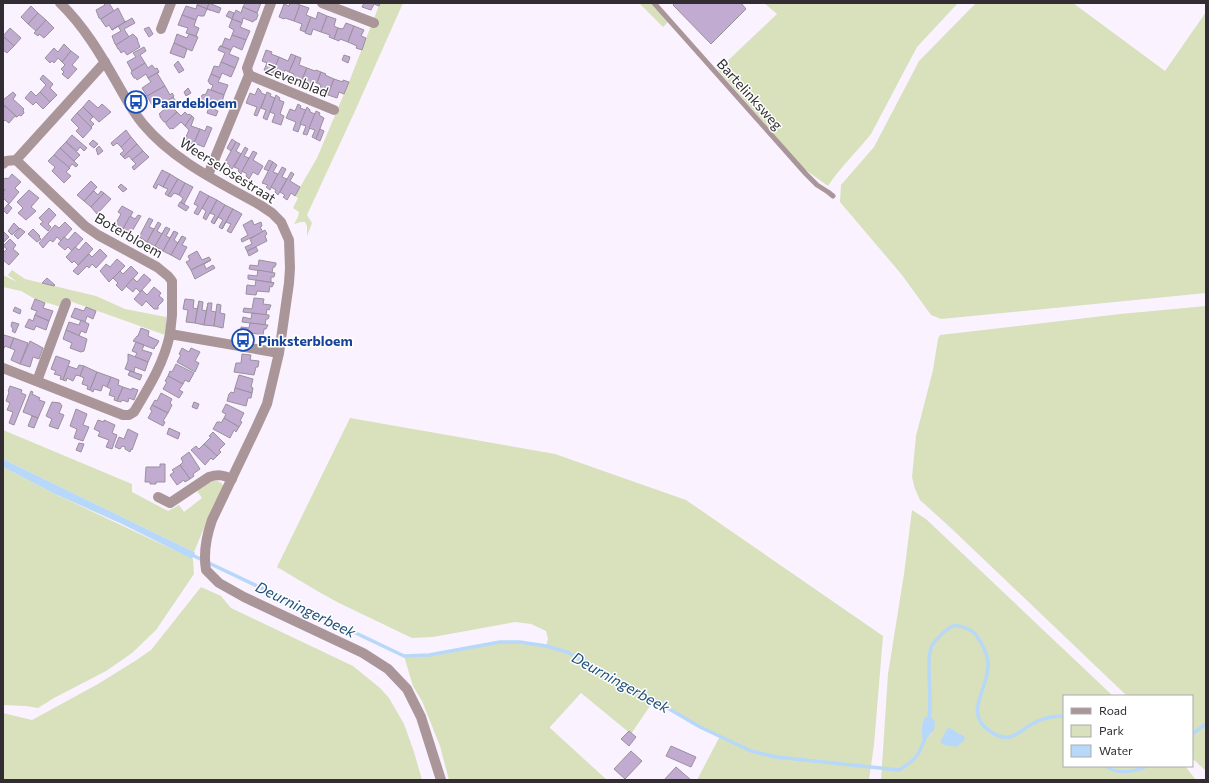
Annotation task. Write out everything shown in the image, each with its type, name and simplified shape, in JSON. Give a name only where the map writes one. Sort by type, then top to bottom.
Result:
[{"type":"street","name":"Weerselosestraat","points":[[60,3],[81,26],[105,62],[135,114],[156,138],[178,157],[272,213],[281,222],[289,240],[289,283],[279,353],[267,404],[212,520],[207,535],[205,560],[206,570],[219,583],[244,597],[363,653],[388,669],[407,689],[421,717],[440,780]]},
{"type":"street","points":[[161,28],[171,3]]},
{"type":"street","name":"Zevenblad","points":[[208,175],[249,75],[247,68],[271,3]]},
{"type":"street","points":[[322,3],[374,23]]},
{"type":"street","points":[[3,164],[6,161],[16,160],[105,62]]},
{"type":"street","name":"Zevenblad","points":[[249,75],[334,110]]},
{"type":"street","name":"Boterbloem","points":[[16,160],[85,226],[98,235],[157,267],[168,276],[172,281],[172,316],[170,334]]},
{"type":"street","points":[[37,381],[66,303]]},
{"type":"street","points":[[3,368],[123,415],[134,412],[155,375],[167,349],[170,334],[279,353]]},
{"type":"street","points":[[158,497],[170,503],[209,477],[224,475],[232,479]]},
{"type":"lane","name":"Bartelinksweg","points":[[654,3],[816,185],[833,196]]},
{"type":"green space","points":[[380,3],[403,3],[307,215],[312,223],[307,236],[307,226],[305,222],[294,224],[299,212],[293,208],[298,198],[295,196],[317,158]]},
{"type":"green space","points":[[639,3],[651,3],[668,22],[663,27]]},
{"type":"green space","points":[[764,3],[958,3],[917,47],[871,134],[838,172],[828,186],[803,168],[718,70],[777,14]]},
{"type":"green space","points":[[976,3],[1073,3],[1165,71],[1206,12],[1206,293],[941,319],[931,315],[902,275],[840,202],[841,185],[874,147],[919,61]]},
{"type":"green space","points":[[12,270],[25,279],[96,296],[125,309],[166,317],[166,330],[168,336],[64,299],[61,307],[35,299],[21,291],[3,287],[3,275],[17,282],[8,275]]},
{"type":"green space","points":[[1206,306],[1206,771],[1193,759],[1193,695],[1126,695],[920,500],[912,477],[916,436],[933,370],[940,335],[1120,314]]},
{"type":"green space","points":[[350,418],[555,454],[686,500],[883,636],[874,745],[869,780],[697,780],[720,736],[700,727],[654,700],[631,734],[581,693],[550,728],[607,780],[449,780],[440,746],[422,701],[413,686],[404,656],[429,655],[500,642],[520,642],[546,646],[548,639],[546,631],[531,624],[515,622],[433,637],[412,638],[339,603],[277,567]]},
{"type":"green space","points":[[3,430],[132,484],[132,492],[168,511],[179,505],[184,512],[202,498],[197,491],[210,482],[220,482],[223,485],[223,489],[206,523],[194,552],[3,459]]},
{"type":"green space","points":[[3,467],[55,494],[193,559],[194,574],[156,630],[132,653],[106,671],[38,708],[3,705]]},
{"type":"green space","points":[[912,510],[926,519],[1112,695],[1063,695],[1063,767],[1186,767],[1196,780],[881,780],[888,674],[904,574]],"holes":[[[924,718],[932,733],[924,741],[921,730]]]},
{"type":"green space","points":[[201,587],[221,596],[231,608],[353,666],[380,688],[389,698],[404,724],[422,780],[3,780],[3,713],[32,720],[98,684],[135,661],[151,650]]},
{"type":"water","points":[[3,459],[194,552],[195,553],[192,559],[122,524],[55,494],[3,467]]},
{"type":"water","points":[[929,716],[934,720],[934,730],[924,742],[921,733],[922,724],[924,718]]},
{"type":"water","points":[[948,727],[965,737],[964,741],[956,747],[944,745],[940,742]]},
{"type":"building","points":[[104,3],[109,3],[114,11],[101,19],[99,18],[96,10],[105,5]]},
{"type":"building","points":[[198,3],[209,3],[207,9],[197,5]]},
{"type":"building","points":[[209,3],[221,8],[219,13],[207,9]]},
{"type":"building","points":[[245,3],[261,3],[257,13],[243,7]]},
{"type":"building","points":[[290,3],[300,5],[294,21],[279,17],[284,4],[289,6]]},
{"type":"building","points":[[364,3],[380,3],[379,6],[374,4],[371,10],[362,7]]},
{"type":"building","points":[[675,3],[741,3],[746,9],[711,44],[673,5]]},
{"type":"building","points":[[197,5],[210,10],[207,9],[204,16],[198,15],[196,20],[182,15],[186,6],[196,9]]},
{"type":"building","points":[[300,5],[309,8],[306,15],[311,17],[305,32],[300,30],[302,24],[294,21]]},
{"type":"building","points":[[31,6],[38,13],[28,24],[21,17]]},
{"type":"building","points":[[243,7],[257,13],[258,15],[256,20],[253,22],[243,18],[242,23],[232,19],[236,10],[241,13]]},
{"type":"building","points":[[118,8],[125,22],[112,30],[109,25],[106,27],[101,19]]},
{"type":"building","points":[[229,11],[234,13],[232,19],[226,16]]},
{"type":"building","points":[[318,12],[327,16],[321,32],[313,29],[311,35],[305,33],[311,17],[316,19]]},
{"type":"building","points":[[38,13],[46,20],[36,31],[28,24]]},
{"type":"building","points":[[182,15],[196,20],[194,26],[199,28],[196,36],[186,33],[188,28],[178,25]]},
{"type":"building","points":[[327,16],[336,19],[334,26],[338,28],[334,39],[329,37],[330,35],[321,32]]},
{"type":"building","points":[[132,18],[135,23],[124,29],[129,37],[116,45],[112,36],[121,31],[118,26]]},
{"type":"building","points":[[232,19],[242,23],[240,27],[250,31],[246,40],[232,35],[234,30],[229,27]]},
{"type":"building","points":[[46,20],[54,28],[44,38],[39,34],[38,36],[34,33]]},
{"type":"building","points":[[346,23],[354,26],[348,42],[340,39],[339,41],[334,39],[338,28],[343,29]]},
{"type":"building","points":[[354,26],[364,30],[361,36],[366,38],[362,50],[356,48],[357,46],[348,42]]},
{"type":"building","points":[[149,27],[153,34],[149,37],[144,29]]},
{"type":"building","points":[[10,28],[21,38],[14,46],[3,36]]},
{"type":"building","points":[[133,34],[137,38],[140,47],[127,55],[124,51],[121,53],[116,45]]},
{"type":"building","points":[[177,34],[187,38],[189,34],[198,37],[192,51],[174,43]]},
{"type":"building","points":[[232,35],[246,40],[242,50],[233,46],[231,50],[220,46],[222,46],[225,38],[230,40]]},
{"type":"building","points":[[3,36],[14,46],[7,53],[3,50]]},
{"type":"building","points":[[174,43],[187,49],[184,58],[170,53]]},
{"type":"building","points":[[64,44],[71,51],[62,62],[58,58],[54,63],[52,61],[50,63],[45,58],[54,48],[58,52]]},
{"type":"building","points":[[220,46],[231,50],[229,54],[239,58],[235,68],[221,62],[225,53],[218,50]]},
{"type":"building","points":[[144,47],[146,51],[140,55],[145,63],[132,71],[127,62],[136,57],[133,53]]},
{"type":"building","points":[[266,50],[279,57],[273,73],[264,70],[267,63],[262,61]]},
{"type":"building","points":[[71,51],[79,57],[72,65],[77,69],[68,79],[62,74],[64,72],[61,69],[65,65],[62,62]]},
{"type":"building","points":[[291,54],[296,56],[289,72],[285,70],[282,77],[273,73],[279,57],[288,61]]},
{"type":"building","points":[[344,55],[350,57],[348,63],[342,60]]},
{"type":"building","points":[[296,56],[301,58],[299,65],[307,68],[300,84],[292,81],[294,74],[289,72]]},
{"type":"building","points":[[178,61],[184,70],[179,73],[174,65]]},
{"type":"building","points":[[221,62],[235,68],[231,77],[222,73],[220,78],[211,74],[214,66],[219,67]]},
{"type":"building","points":[[145,63],[148,68],[152,65],[155,69],[157,68],[159,72],[148,78],[146,74],[137,80],[131,73]]},
{"type":"building","points":[[307,68],[321,72],[317,83],[312,81],[309,88],[300,84]]},
{"type":"building","points":[[321,72],[334,79],[328,95],[319,91],[321,85],[317,83]]},
{"type":"building","points":[[157,73],[165,86],[147,96],[142,88],[151,82],[148,78]]},
{"type":"building","points":[[211,74],[220,78],[218,82],[228,85],[224,95],[211,90],[213,85],[208,81]]},
{"type":"building","points":[[43,75],[53,84],[50,88],[57,95],[50,102],[40,92],[46,85],[40,79]]},
{"type":"building","points":[[334,79],[349,82],[344,94],[339,92],[337,98],[328,95]]},
{"type":"building","points":[[165,86],[170,95],[172,93],[174,96],[164,104],[161,100],[152,105],[147,96]]},
{"type":"building","points":[[188,88],[191,93],[186,96],[184,92]]},
{"type":"building","points":[[258,88],[261,93],[266,95],[257,116],[254,115],[257,107],[246,103],[250,93],[255,95]]},
{"type":"building","points":[[208,89],[224,95],[221,105],[211,101],[209,105],[200,101],[202,95],[206,94]]},
{"type":"building","points":[[31,91],[36,96],[40,92],[50,102],[43,109],[36,102],[33,105],[25,98]]},
{"type":"building","points":[[13,92],[16,95],[13,99],[24,109],[24,113],[17,117],[3,104],[3,100]]},
{"type":"building","points":[[267,92],[271,94],[270,96],[275,98],[267,120],[263,118],[266,110],[261,108]]},
{"type":"building","points":[[276,95],[280,98],[279,100],[284,102],[280,114],[284,116],[281,125],[272,122],[275,114],[270,112]]},
{"type":"building","points":[[174,96],[173,97],[178,104],[173,108],[177,112],[166,122],[164,122],[159,114],[167,107],[164,104]]},
{"type":"building","points":[[89,100],[98,108],[102,104],[111,112],[99,122],[83,107]]},
{"type":"building","points":[[298,104],[301,106],[300,108],[306,110],[298,132],[293,130],[296,122],[286,118],[290,109],[295,111]]},
{"type":"building","points":[[5,106],[17,117],[15,116],[9,123],[5,120],[3,122],[3,109]]},
{"type":"building","points":[[83,107],[93,117],[90,120],[94,124],[91,127],[77,113]]},
{"type":"building","points":[[209,107],[218,111],[216,116],[207,113]]},
{"type":"building","points":[[307,107],[310,112],[315,114],[307,135],[303,134],[306,126],[300,124]]},
{"type":"building","points":[[316,111],[324,118],[316,139],[312,137],[315,130],[309,128]]},
{"type":"building","points":[[177,112],[181,116],[185,112],[192,116],[185,126],[181,122],[173,129],[170,129],[166,122]]},
{"type":"building","points":[[77,113],[92,128],[83,138],[76,131],[79,128],[71,120]]},
{"type":"building","points":[[192,116],[194,118],[191,126],[200,129],[193,144],[187,142],[185,139],[189,130],[185,126]]},
{"type":"building","points":[[207,126],[212,128],[204,147],[194,143],[200,129],[205,131]]},
{"type":"building","points":[[320,129],[324,131],[320,141],[316,139]]},
{"type":"building","points":[[126,130],[131,137],[121,147],[117,143],[113,146],[111,143]]},
{"type":"building","points":[[72,135],[87,148],[84,151],[80,147],[77,151],[66,142]]},
{"type":"building","points":[[131,137],[137,144],[123,157],[120,154],[124,151],[121,147]]},
{"type":"building","points":[[232,139],[236,142],[231,151],[227,148]]},
{"type":"building","points":[[93,140],[98,144],[94,148],[89,144]]},
{"type":"building","points":[[66,142],[80,155],[74,161],[60,148]]},
{"type":"building","points":[[236,142],[240,144],[236,151],[241,154],[232,169],[229,167],[230,165],[225,162]]},
{"type":"building","points":[[137,144],[143,151],[132,160],[129,156],[125,159],[123,157]]},
{"type":"building","points":[[99,146],[103,151],[98,155],[96,149]]},
{"type":"building","points":[[245,147],[248,149],[244,156],[249,158],[241,174],[238,171],[239,169],[234,167]]},
{"type":"building","points":[[60,148],[78,165],[76,167],[72,164],[69,168],[54,155]]},
{"type":"building","points":[[143,151],[149,157],[134,170],[132,167],[136,164],[132,160]]},
{"type":"building","points":[[253,151],[257,153],[253,160],[263,166],[258,175],[253,172],[249,179],[246,176],[247,174],[242,171]]},
{"type":"building","points":[[54,155],[70,168],[66,172],[71,176],[64,183],[52,171],[55,167],[48,161]]},
{"type":"building","points":[[269,160],[273,162],[269,171],[264,169]]},
{"type":"building","points":[[273,162],[277,165],[273,172],[278,174],[270,190],[266,187],[268,185],[262,183]]},
{"type":"building","points":[[282,167],[286,169],[282,177],[287,179],[278,195],[275,192],[276,190],[271,187]]},
{"type":"building","points":[[162,170],[170,174],[163,187],[158,184],[156,189],[153,187]]},
{"type":"building","points":[[291,172],[294,174],[290,181],[300,187],[295,196],[291,193],[287,200],[283,197],[285,195],[280,192]]},
{"type":"building","points":[[12,174],[21,182],[15,188],[19,192],[9,204],[3,198],[3,192],[5,190],[3,187],[3,179],[8,179]]},
{"type":"building","points":[[170,174],[178,179],[168,196],[165,194],[168,189],[163,187]]},
{"type":"building","points":[[178,179],[185,183],[179,195],[174,193],[171,197],[168,196]]},
{"type":"building","points":[[91,181],[97,187],[84,201],[77,195]]},
{"type":"building","points":[[185,183],[193,187],[184,204],[181,202],[183,198],[179,195]]},
{"type":"building","points":[[121,184],[127,189],[123,192],[118,187]]},
{"type":"building","points":[[29,190],[39,198],[31,207],[36,211],[26,220],[18,213],[23,208],[17,202]]},
{"type":"building","points":[[94,191],[98,195],[101,191],[104,193],[91,207],[84,201]]},
{"type":"building","points":[[200,191],[209,196],[198,215],[194,213],[198,206],[194,204]]},
{"type":"building","points":[[104,193],[111,199],[97,214],[91,207]]},
{"type":"building","points":[[209,196],[217,200],[206,220],[203,218],[206,211],[202,208]]},
{"type":"building","points":[[217,200],[225,205],[214,224],[211,222],[215,215],[210,213]]},
{"type":"building","points":[[180,202],[189,207],[186,211],[178,206]]},
{"type":"building","points":[[8,204],[12,208],[7,214],[3,210]]},
{"type":"building","points":[[225,205],[233,209],[222,229],[219,227],[223,220],[218,217]]},
{"type":"building","points":[[122,206],[133,212],[123,229],[115,225],[121,214],[118,212]]},
{"type":"building","points":[[49,208],[56,215],[48,224],[51,227],[48,231],[40,224],[43,222],[39,218]]},
{"type":"building","points":[[233,209],[242,214],[231,233],[227,231],[231,224],[226,222],[222,229]]},
{"type":"building","points":[[138,215],[141,216],[131,233],[123,229],[130,216],[135,219]]},
{"type":"building","points":[[149,218],[153,220],[149,227],[154,229],[147,242],[139,237]]},
{"type":"building","points":[[252,220],[254,225],[261,222],[262,226],[260,227],[263,232],[242,242],[241,239],[248,235],[243,225]]},
{"type":"building","points":[[65,222],[72,229],[61,241],[57,237],[53,242],[50,240],[43,248],[39,243],[55,225],[59,228]]},
{"type":"building","points":[[158,222],[161,224],[157,231],[162,234],[155,246],[147,242]]},
{"type":"building","points":[[14,223],[19,228],[12,235],[8,231]]},
{"type":"building","points":[[166,227],[170,229],[166,236],[170,238],[174,231],[163,251],[155,246]]},
{"type":"building","points":[[20,228],[25,232],[18,239],[14,235]]},
{"type":"building","points":[[33,229],[41,239],[37,242],[28,234]]},
{"type":"building","points":[[265,230],[267,234],[265,236],[267,241],[247,251],[245,247],[252,244],[250,239]]},
{"type":"building","points":[[3,231],[9,237],[3,243]]},
{"type":"building","points":[[174,231],[178,233],[174,240],[178,243],[171,255],[163,251]]},
{"type":"building","points":[[75,232],[83,239],[72,251],[68,247],[65,250],[58,244],[64,237],[68,240]]},
{"type":"building","points":[[182,236],[186,238],[182,245],[187,247],[180,260],[171,255]]},
{"type":"building","points":[[10,239],[16,245],[13,249],[19,254],[9,265],[3,260],[3,253],[7,249],[3,246]]},
{"type":"building","points":[[86,242],[93,249],[78,265],[74,261],[72,263],[66,257],[75,247],[79,250]]},
{"type":"building","points":[[256,247],[258,251],[249,256],[247,251]]},
{"type":"building","points":[[100,249],[107,256],[96,268],[92,264],[89,268],[87,266],[78,275],[73,271],[89,254],[92,257]]},
{"type":"building","points":[[197,251],[202,260],[209,257],[211,260],[191,270],[186,262],[190,260],[188,256]]},
{"type":"building","points":[[117,259],[125,266],[109,282],[100,271],[106,264],[110,267]]},
{"type":"building","points":[[211,260],[204,264],[206,269],[213,265],[215,268],[195,279],[191,270]]},
{"type":"building","points":[[259,260],[276,263],[275,267],[273,267],[272,273],[249,269],[250,265],[258,266]]},
{"type":"building","points":[[131,266],[138,273],[122,291],[116,285],[118,283],[113,278],[120,271],[123,274]]},
{"type":"building","points":[[258,270],[275,273],[274,277],[271,277],[271,282],[274,283],[248,279],[248,275],[257,276]]},
{"type":"building","points":[[144,274],[151,280],[140,292],[136,288],[133,292],[126,286],[133,278],[137,282]]},
{"type":"building","points":[[47,278],[55,285],[54,286],[42,283]]},
{"type":"building","points":[[256,280],[274,283],[272,287],[270,286],[269,292],[257,291],[256,295],[246,294],[247,285],[255,286]]},
{"type":"building","points":[[154,287],[161,293],[159,296],[163,299],[158,306],[158,309],[154,309],[146,301],[142,306],[134,299],[142,290],[147,295]]},
{"type":"building","points":[[254,298],[264,299],[263,304],[271,305],[269,310],[267,309],[266,315],[243,312],[244,308],[252,309]]},
{"type":"building","points":[[35,299],[45,303],[43,308],[53,311],[49,321],[35,315],[37,311],[31,309]]},
{"type":"building","points":[[185,299],[194,300],[193,308],[198,309],[195,323],[186,322],[188,310],[183,309]]},
{"type":"building","points":[[199,301],[203,302],[202,310],[207,311],[204,325],[195,323]]},
{"type":"building","points":[[208,303],[212,303],[211,311],[216,312],[214,326],[204,325]]},
{"type":"building","points":[[217,304],[221,305],[220,313],[225,314],[223,328],[214,326]]},
{"type":"building","points":[[15,307],[21,310],[20,314],[13,311]]},
{"type":"building","points":[[86,307],[96,311],[93,319],[87,316],[85,322],[71,317],[75,308],[84,311]]},
{"type":"building","points":[[252,313],[269,315],[268,319],[266,319],[265,325],[242,322],[243,317],[251,319]]},
{"type":"building","points":[[35,315],[49,321],[46,330],[36,326],[34,330],[25,327],[29,319],[33,321]]},
{"type":"building","points":[[81,320],[89,324],[86,333],[81,331],[79,336],[66,330],[69,322],[79,325]]},
{"type":"building","points":[[12,322],[19,324],[15,333],[12,331]]},
{"type":"building","points":[[250,323],[268,325],[266,329],[264,329],[263,335],[241,331],[241,327],[249,328]]},
{"type":"building","points":[[141,328],[149,331],[148,336],[159,341],[154,349],[133,341],[138,336]]},
{"type":"building","points":[[66,330],[87,339],[84,351],[81,352],[70,348],[72,343],[63,339]]},
{"type":"building","points":[[241,331],[251,333],[250,338],[240,336]]},
{"type":"building","points":[[4,335],[14,338],[10,348],[5,346],[3,350],[3,338]]},
{"type":"building","points":[[14,338],[28,343],[20,364],[11,360],[15,350],[10,348]]},
{"type":"building","points":[[30,341],[43,348],[39,359],[33,357],[30,367],[20,364]]},
{"type":"building","points":[[136,342],[144,345],[142,350],[152,353],[148,362],[135,357],[137,353],[132,351]]},
{"type":"building","points":[[182,348],[189,352],[191,348],[200,352],[195,361],[199,363],[195,372],[177,362],[181,355],[179,354]]},
{"type":"building","points":[[128,354],[148,362],[145,371],[135,367],[134,372],[125,369],[128,361]]},
{"type":"building","points":[[242,354],[251,355],[250,360],[259,361],[254,375],[234,372],[236,363],[241,363]]},
{"type":"building","points":[[56,356],[70,361],[63,380],[60,379],[61,376],[54,374],[56,371],[51,369]]},
{"type":"building","points":[[176,364],[194,373],[189,382],[185,380],[183,384],[168,376]]},
{"type":"building","points":[[79,365],[84,366],[80,376],[76,375],[73,381],[67,378],[66,381],[63,380],[68,366],[77,369]]},
{"type":"building","points":[[84,366],[97,372],[90,390],[87,389],[88,386],[82,384],[84,378],[80,376]]},
{"type":"building","points":[[130,371],[142,375],[140,380],[128,375]]},
{"type":"building","points":[[97,372],[111,377],[107,387],[103,385],[101,391],[94,389],[93,392],[90,390]]},
{"type":"building","points":[[239,375],[253,379],[251,387],[253,388],[252,393],[235,388]]},
{"type":"building","points":[[168,376],[183,384],[179,390],[183,392],[179,398],[163,389],[167,382],[165,381]]},
{"type":"building","points":[[111,377],[119,380],[118,385],[123,387],[117,401],[114,400],[115,397],[109,395],[111,389],[107,387]]},
{"type":"building","points":[[10,386],[22,390],[21,393],[26,395],[14,425],[9,423],[13,412],[7,410],[10,403],[6,401]]},
{"type":"building","points":[[123,387],[138,390],[134,400],[129,398],[128,402],[122,400],[121,402],[117,401]]},
{"type":"building","points":[[235,388],[252,393],[251,398],[248,398],[246,406],[227,401],[229,394],[231,392],[234,393]]},
{"type":"building","points":[[31,391],[33,392],[32,394],[40,398],[39,400],[45,402],[38,418],[23,412]]},
{"type":"building","points":[[161,393],[172,399],[170,403],[172,405],[168,413],[152,405],[155,400],[157,401]]},
{"type":"building","points":[[52,402],[60,403],[62,406],[59,413],[64,415],[58,429],[49,426],[52,419],[46,416]]},
{"type":"building","points":[[194,402],[199,404],[197,409],[192,407]]},
{"type":"building","points":[[226,404],[244,413],[239,427],[224,418],[226,414],[222,412]]},
{"type":"building","points":[[152,405],[168,413],[163,421],[165,422],[163,426],[148,418],[152,411],[150,409]]},
{"type":"building","points":[[76,409],[87,414],[83,425],[89,427],[83,441],[74,438],[77,429],[70,426]]},
{"type":"building","points":[[32,416],[38,418],[34,428],[28,426]]},
{"type":"building","points":[[224,418],[239,427],[236,432],[234,430],[230,438],[213,429],[217,422],[221,423]]},
{"type":"building","points":[[98,420],[104,422],[104,420],[115,425],[112,433],[117,435],[112,449],[106,447],[109,440],[98,436],[100,432],[94,429]]},
{"type":"building","points":[[169,428],[180,433],[178,439],[167,434]]},
{"type":"building","points":[[128,429],[138,434],[130,452],[122,446],[120,449],[115,447],[119,437],[124,439]]},
{"type":"building","points":[[213,432],[225,444],[219,450],[221,452],[217,456],[204,444],[211,437],[209,436]]},
{"type":"building","points":[[79,443],[84,444],[81,452],[76,450]]},
{"type":"building","points":[[204,444],[217,456],[213,460],[211,458],[205,465],[191,450],[196,446],[199,449]]},
{"type":"building","points":[[189,452],[200,469],[193,474],[194,476],[190,479],[180,465],[183,462],[181,458]]},
{"type":"building","points":[[160,464],[165,464],[165,482],[150,484],[150,482],[145,482],[146,467],[160,467]]},
{"type":"building","points":[[180,465],[190,479],[185,482],[184,480],[177,485],[170,475],[174,472],[172,470]]},
{"type":"building","points":[[629,731],[636,737],[629,746],[621,739]]},
{"type":"building","points":[[671,746],[696,757],[691,767],[666,756]]},
{"type":"building","points":[[631,751],[642,761],[625,779],[614,769]]},
{"type":"building","points":[[676,767],[691,780],[664,780]]},
{"type":"waterway","name":"Deurningerbeek","points":[[190,554],[404,656],[429,655],[500,642],[520,642],[546,646],[567,652],[700,727],[751,751],[776,757],[899,770],[916,757],[925,738]]},
{"type":"waterway","name":"Deurningerbeek","points":[[929,719],[929,655],[934,642],[944,632],[954,626],[966,628],[974,633],[987,656],[987,673],[977,708],[978,717],[982,724],[991,732],[1003,737],[1013,736],[1040,720],[1063,716]]},
{"type":"waterway","name":"Deurningerbeek","points":[[1193,733],[1206,724]]},
{"type":"waterway","name":"Deurningerbeek","points":[[1107,767],[1121,772],[1137,770],[1144,767]]},
{"type":"place","name":"Paardebloem","points":[[136,102]]},
{"type":"place","name":"Pinksterbloem","points":[[243,340]]}]
